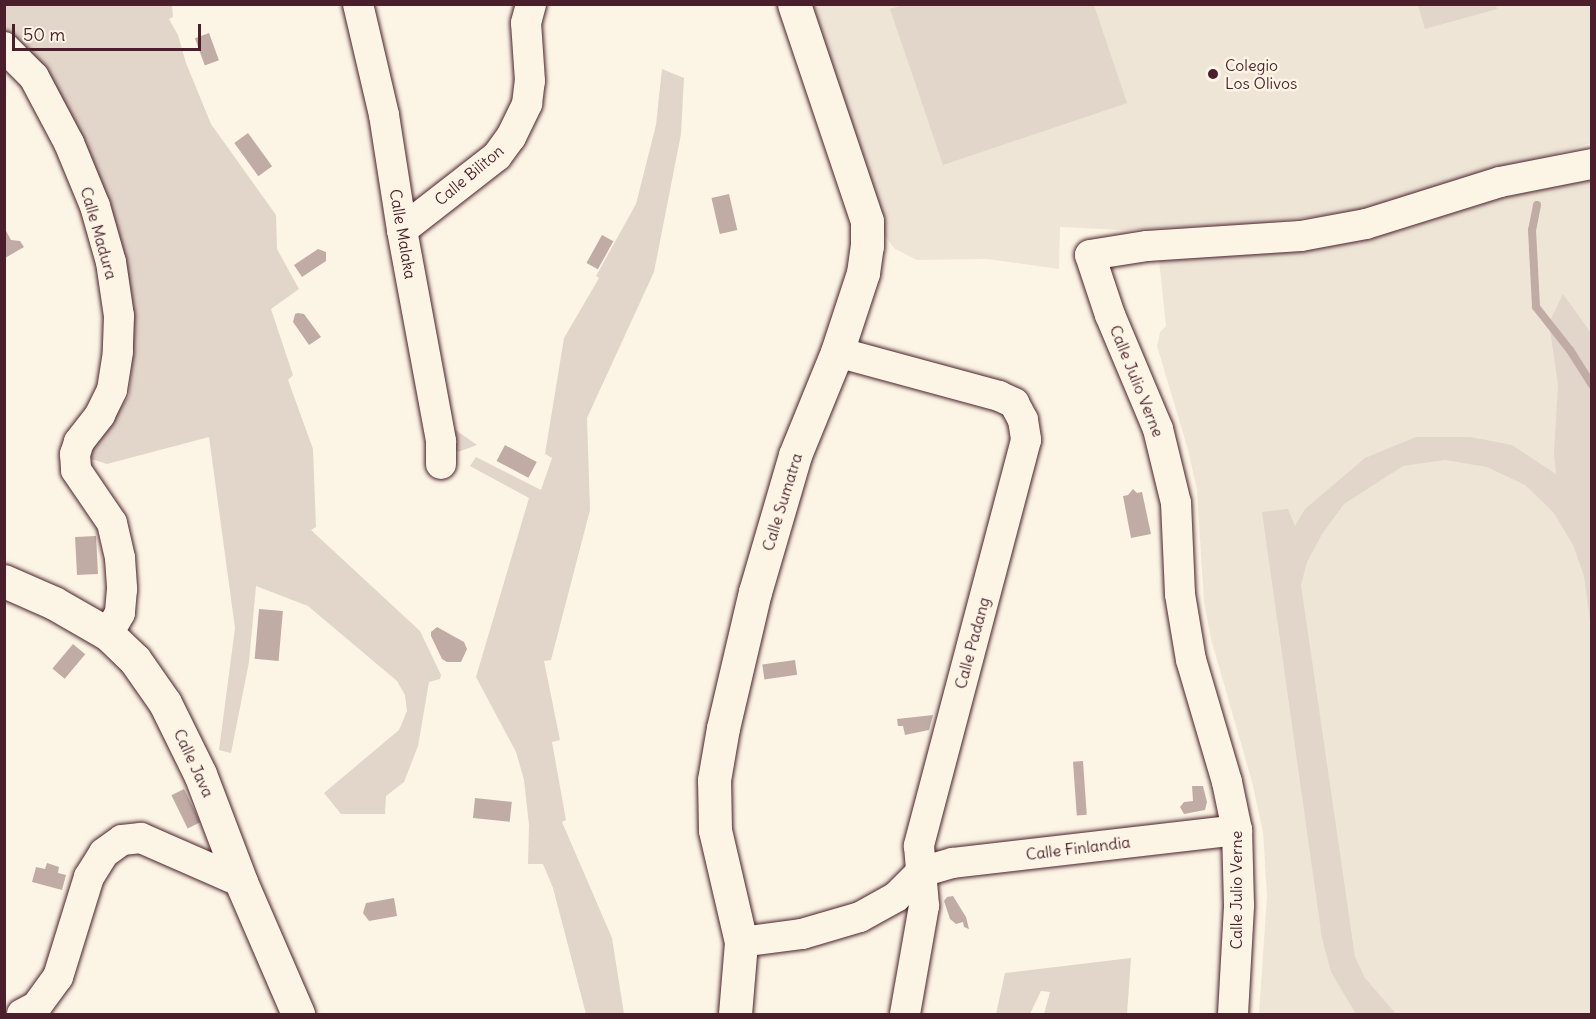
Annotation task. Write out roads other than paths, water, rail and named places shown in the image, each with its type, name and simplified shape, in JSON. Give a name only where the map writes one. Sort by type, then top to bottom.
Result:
[{"type":"street","name":"Calle Malaka","points":[[358,4],[384,115],[402,231],[441,441],[441,464]]},
{"type":"street","name":"Calle Biliton","points":[[402,231],[497,156],[512,138],[527,104],[530,81],[526,23],[531,4]]},
{"type":"street","name":"Calle Sumatra","points":[[735,1014],[741,942],[715,830],[714,780],[723,728],[755,592],[795,455],[837,352],[863,273],[867,246],[867,221],[794,4]]},
{"type":"street","name":"Calle Madura","points":[[4,47],[34,77],[69,143],[95,206],[111,262],[119,316],[118,352],[112,390],[100,415],[79,442],[75,454],[76,470],[112,522],[120,558],[122,589],[120,613],[108,634]]},
{"type":"street","name":"Calle Julio Verne","points":[[1233,1014],[1239,905],[1237,830],[1227,782],[1191,660],[1180,594],[1176,503],[1158,429],[1110,315],[1089,255],[1146,246],[1301,236],[1366,224],[1500,182],[1592,164]]},
{"type":"street","name":"Calle Padang","points":[[837,352],[1006,399],[1014,403],[1023,420],[1026,440],[919,846],[924,906],[905,1014]]},
{"type":"street","name":"Calle Java","points":[[4,581],[54,603],[108,634],[135,660],[165,703],[200,774],[241,882],[298,1014]]},
{"type":"street","name":"Calle Finlandia","points":[[921,872],[953,863],[1237,830]]},
{"type":"street","points":[[22,1014],[36,1007],[58,977],[89,877],[104,853],[122,840],[141,838],[241,882]]},
{"type":"street","points":[[741,942],[802,934],[860,917],[896,897],[921,872]]},
{"type":"waterway","points":[[1537,205],[1532,230],[1536,307],[1570,350],[1592,385]]},
{"type":"place","name":"Colegio Los Olivos","points":[[1213,74]]}]
